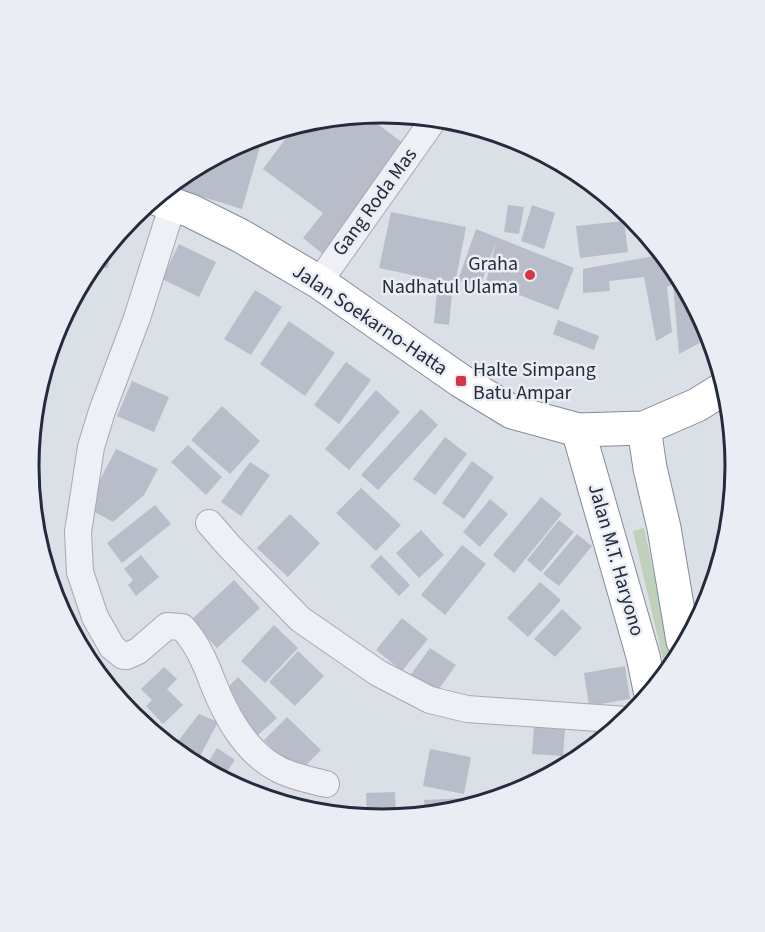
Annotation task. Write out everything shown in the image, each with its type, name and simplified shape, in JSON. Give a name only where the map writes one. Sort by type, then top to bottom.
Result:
[{"type":"highway","name":"Jalan Soekarno-Hatta","points":[[165,202],[241,236],[319,282],[461,381],[512,412],[578,430],[644,428],[698,405],[718,393]]},
{"type":"highway","points":[[644,428],[682,635]]},
{"type":"highway","name":"Jalan M.T. Haryono","points":[[578,430],[643,656],[649,683]]},
{"type":"street","name":"Gang Roda Mas","points":[[319,282],[430,125]]},
{"type":"street","points":[[165,202],[137,318],[91,447],[78,532],[80,572],[96,617],[112,647],[123,656],[132,654],[168,626],[182,627],[202,655],[231,721],[248,744],[278,769],[326,784]]},
{"type":"street","points":[[209,523],[300,619],[378,673],[430,700],[467,709],[614,719]]},
{"type":"green space","points":[[644,528],[671,653],[664,663],[633,531]]},
{"type":"building","points":[[376,123],[404,144],[329,259],[303,238],[323,213],[263,169],[287,136],[315,129]]},
{"type":"building","points":[[260,145],[242,209],[178,190],[231,158]]},
{"type":"building","points":[[508,205],[524,207],[519,234],[504,232]]},
{"type":"building","points":[[532,205],[555,213],[544,249],[521,241]]},
{"type":"building","points":[[391,212],[466,227],[455,284],[379,268]]},
{"type":"building","points":[[623,221],[628,252],[580,258],[576,226]]},
{"type":"building","name":"Graha Nadhatul Ulama","points":[[476,229],[574,268],[558,310],[486,282],[496,242],[480,287],[458,280]]},
{"type":"building","points":[[179,244],[216,262],[199,297],[162,279]]},
{"type":"building","points":[[654,256],[680,294],[702,342],[679,354],[673,284],[667,287],[672,332],[656,341],[644,277],[609,281],[610,291],[583,293],[583,269]]},
{"type":"building","points":[[109,258],[108,268],[102,267]]},
{"type":"building","points":[[255,290],[282,307],[251,355],[224,339]]},
{"type":"building","points":[[437,291],[452,293],[449,325],[434,323]]},
{"type":"building","points":[[558,320],[599,336],[594,350],[553,334]]},
{"type":"building","points":[[289,321],[335,353],[305,396],[260,364]]},
{"type":"building","points":[[346,362],[371,380],[339,424],[314,405]]},
{"type":"building","points":[[132,381],[169,397],[154,432],[117,416]]},
{"type":"building","points":[[376,390],[400,412],[349,470],[325,449]]},
{"type":"building","points":[[222,406],[260,441],[230,474],[191,440]]},
{"type":"building","points":[[421,409],[438,425],[378,490],[361,475]]},
{"type":"building","points":[[445,437],[467,454],[435,495],[413,479]]},
{"type":"building","points":[[188,445],[222,477],[206,495],[171,462]]},
{"type":"building","points":[[116,449],[158,469],[144,495],[113,522],[86,507]]},
{"type":"building","points":[[472,461],[494,477],[464,519],[442,503]]},
{"type":"building","points":[[250,462],[270,475],[241,516],[221,502]]},
{"type":"building","points":[[361,488],[401,525],[376,551],[336,513]]},
{"type":"building","points":[[541,497],[562,514],[514,573],[493,555]]},
{"type":"building","points":[[490,499],[508,514],[480,547],[463,532]]},
{"type":"building","points":[[155,505],[171,524],[122,563],[107,543]]},
{"type":"building","points":[[290,514],[320,543],[288,577],[257,548]]},
{"type":"building","points":[[559,520],[574,532],[541,572],[527,560]]},
{"type":"building","points":[[421,530],[444,555],[419,578],[396,553]]},
{"type":"building","points":[[577,534],[592,546],[559,586],[543,574]]},
{"type":"building","points":[[462,545],[486,564],[445,615],[421,595]]},
{"type":"building","points":[[141,555],[159,577],[136,596],[128,585],[133,580],[124,569]]},
{"type":"building","points":[[381,555],[410,585],[399,596],[370,566]]},
{"type":"building","points":[[234,580],[260,608],[217,648],[191,620]]},
{"type":"building","points":[[540,582],[561,600],[528,637],[507,618]]},
{"type":"building","points":[[562,609],[582,628],[555,657],[534,639]]},
{"type":"building","points":[[402,618],[428,639],[402,671],[376,650]]},
{"type":"building","points":[[274,625],[298,648],[265,683],[241,661]]},
{"type":"building","points":[[430,648],[456,665],[434,696],[409,677]]},
{"type":"building","points":[[298,651],[324,676],[295,706],[269,682]]},
{"type":"building","points":[[625,666],[630,699],[589,706],[584,673]]},
{"type":"building","points":[[164,667],[177,679],[167,689],[183,705],[163,724],[146,706],[152,700],[141,689]]},
{"type":"building","points":[[238,677],[277,718],[258,735],[220,695]]},
{"type":"building","points":[[199,714],[218,722],[200,757],[177,742]]},
{"type":"building","points":[[287,717],[321,750],[297,774],[264,740]]},
{"type":"building","points":[[534,726],[565,729],[563,756],[532,754]]},
{"type":"building","points":[[217,748],[235,760],[227,772],[209,762]]},
{"type":"building","points":[[430,749],[471,757],[464,794],[423,786]]},
{"type":"building","points":[[395,792],[396,809],[367,809],[366,793]]},
{"type":"building","points":[[466,798],[425,807],[424,800]]},
{"type":"place","name":"Graha Nadhatul Ulama","points":[[530,275]]},
{"type":"place","name":"Halte Simpang Batu Ampar","points":[[461,381]]}]
